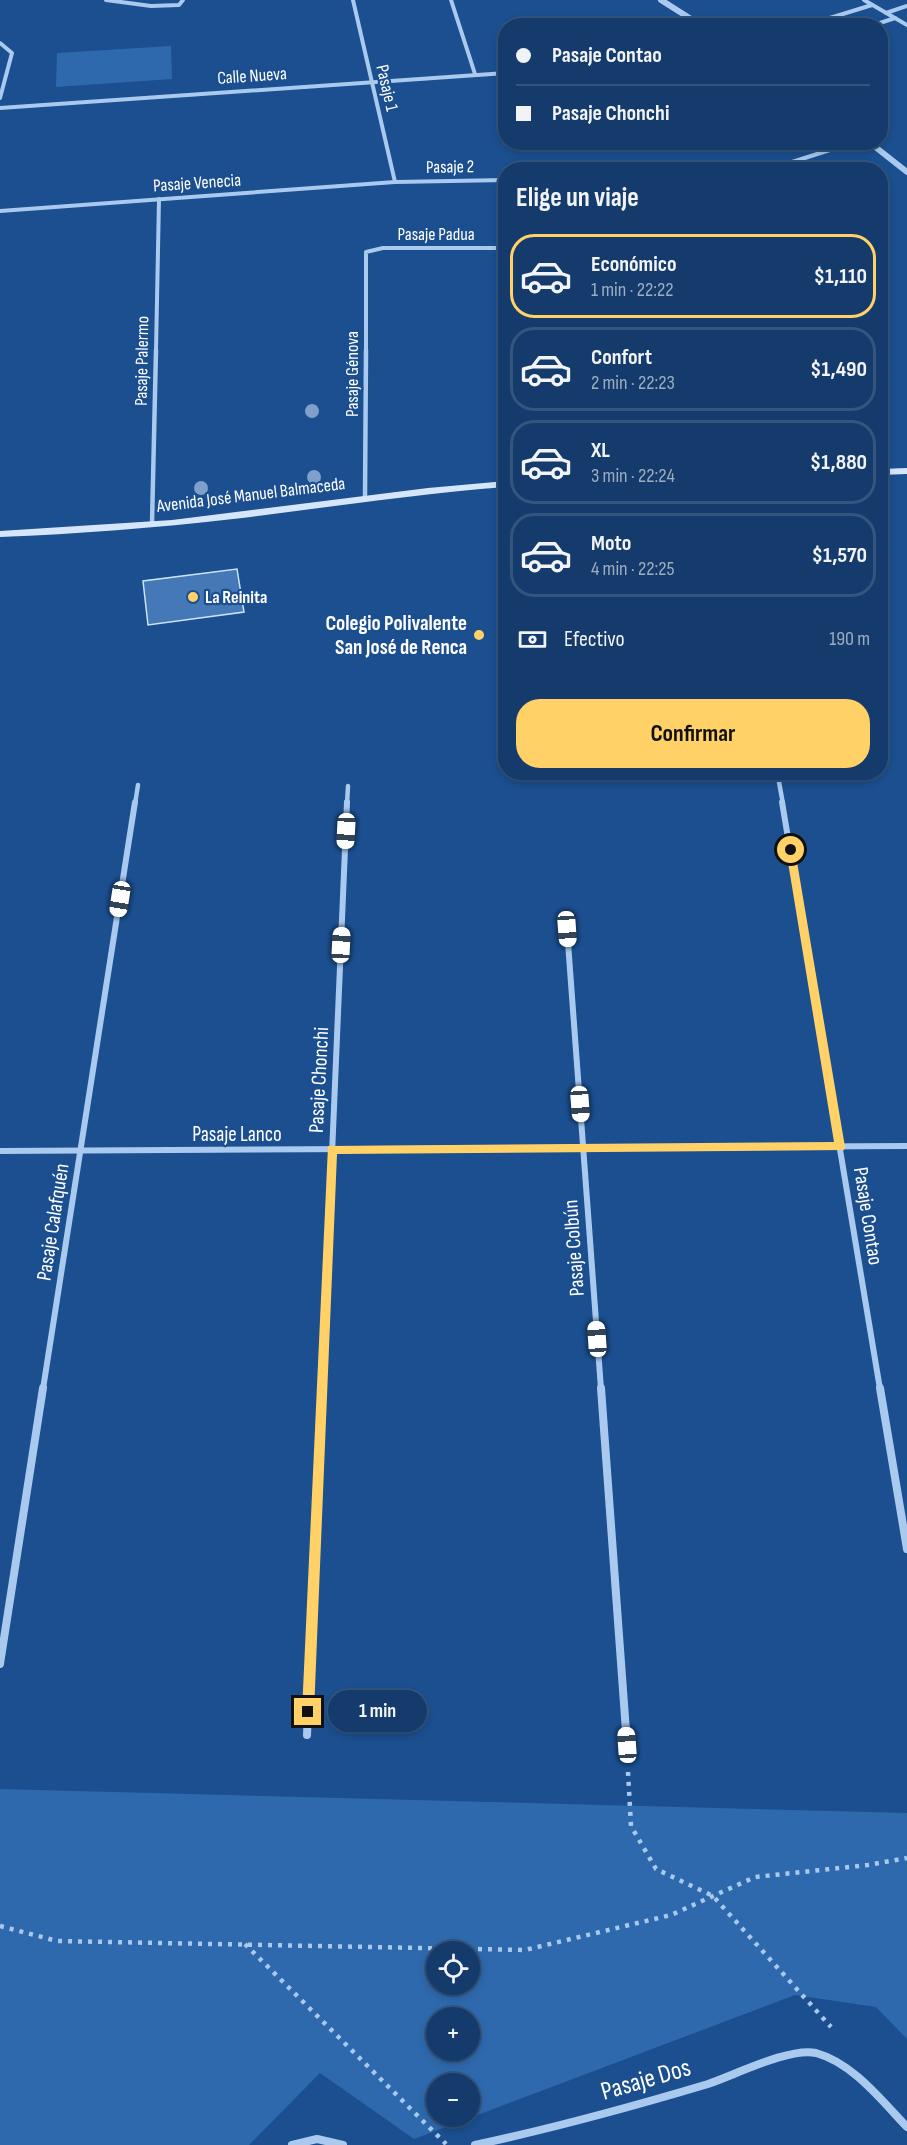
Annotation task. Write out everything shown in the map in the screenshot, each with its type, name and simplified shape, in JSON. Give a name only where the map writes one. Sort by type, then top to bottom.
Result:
[{"type":"main road","points":[[888,472],[907,471]]},
{"type":"main road","name":"Avenida José Manuel Balmaceda","points":[[0,534],[103,529],[258,512],[365,497],[498,485]]},
{"type":"street","points":[[106,0],[151,6],[179,5],[183,0]]},
{"type":"street","name":"Pasaje 1","points":[[352,0],[395,182]]},
{"type":"street","points":[[451,0],[475,74]]},
{"type":"street","points":[[661,0],[689,18]]},
{"type":"street","points":[[864,0],[907,24]]},
{"type":"street","points":[[830,18],[872,5]]},
{"type":"street","points":[[886,13],[907,6]]},
{"type":"street","points":[[888,20],[895,18]]},
{"type":"street","points":[[0,44],[12,54],[0,98]]},
{"type":"street","name":"Calle Nueva","points":[[0,108],[372,80],[498,73]]},
{"type":"street","points":[[792,162],[830,150]]},
{"type":"street","points":[[879,150],[907,172]]},
{"type":"street","name":"Pasaje 2","points":[[395,182],[498,180]]},
{"type":"street","name":"Pasaje Venecia","points":[[0,212],[395,182]]},
{"type":"street","name":"Pasaje Palermo","points":[[152,524],[159,199]]},
{"type":"street","name":"Pasaje Padua","points":[[366,252],[383,248],[498,248]]},
{"type":"street","name":"Pasaje Génova","points":[[365,497],[366,252]]},
{"type":"street","name":"Pasaje Contao","points":[[779,782],[907,1549]]},
{"type":"street","name":"Pasaje Calafquén","points":[[0,1664],[138,785]]},
{"type":"street","name":"Pasaje Chonchi","points":[[307,1735],[348,786]]},
{"type":"street","name":"Pasaje Colbún","points":[[567,929],[627,1745]]},
{"type":"street","name":"Pasaje Lanco","points":[[0,1151],[907,1146]]},
{"type":"street","name":"Pasaje Dos","points":[[475,2145],[546,2131],[713,2082],[791,2055],[813,2053],[827,2058]]},
{"type":"street","points":[[827,2058],[867,2085],[907,2127]]},
{"type":"street","points":[[292,2145],[317,2139],[343,2145]]},
{"type":"path","points":[[627,1745],[631,1826],[656,1869],[713,1896],[748,1937],[831,2025],[827,2058]]},
{"type":"path","points":[[0,1926],[57,1941],[525,1950],[671,1915],[755,1877],[868,1865],[907,1858]]},
{"type":"path","points":[[245,1944],[447,2145]]},
{"type":"shaded area","points":[[171,46],[172,79],[56,87],[57,53]]},
{"type":"shaded area","points":[[0,1789],[907,1813],[907,2039],[876,2007],[795,1995],[480,2114],[480,2073],[426,2073],[426,2127],[446,2127],[414,2139],[320,2073],[249,2145],[0,2145]]},
{"type":"building","name":"La Reinita","points":[[237,569],[244,612],[148,625],[143,581]]},
{"type":"place","name":"La Reinita","points":[[193,597]]},
{"type":"place","name":"Colegio Polivalente San José de Renca","points":[[479,635]]},
{"type":"route","points":[[308,1712],[332,1150],[840,1147],[791,850]]}]
